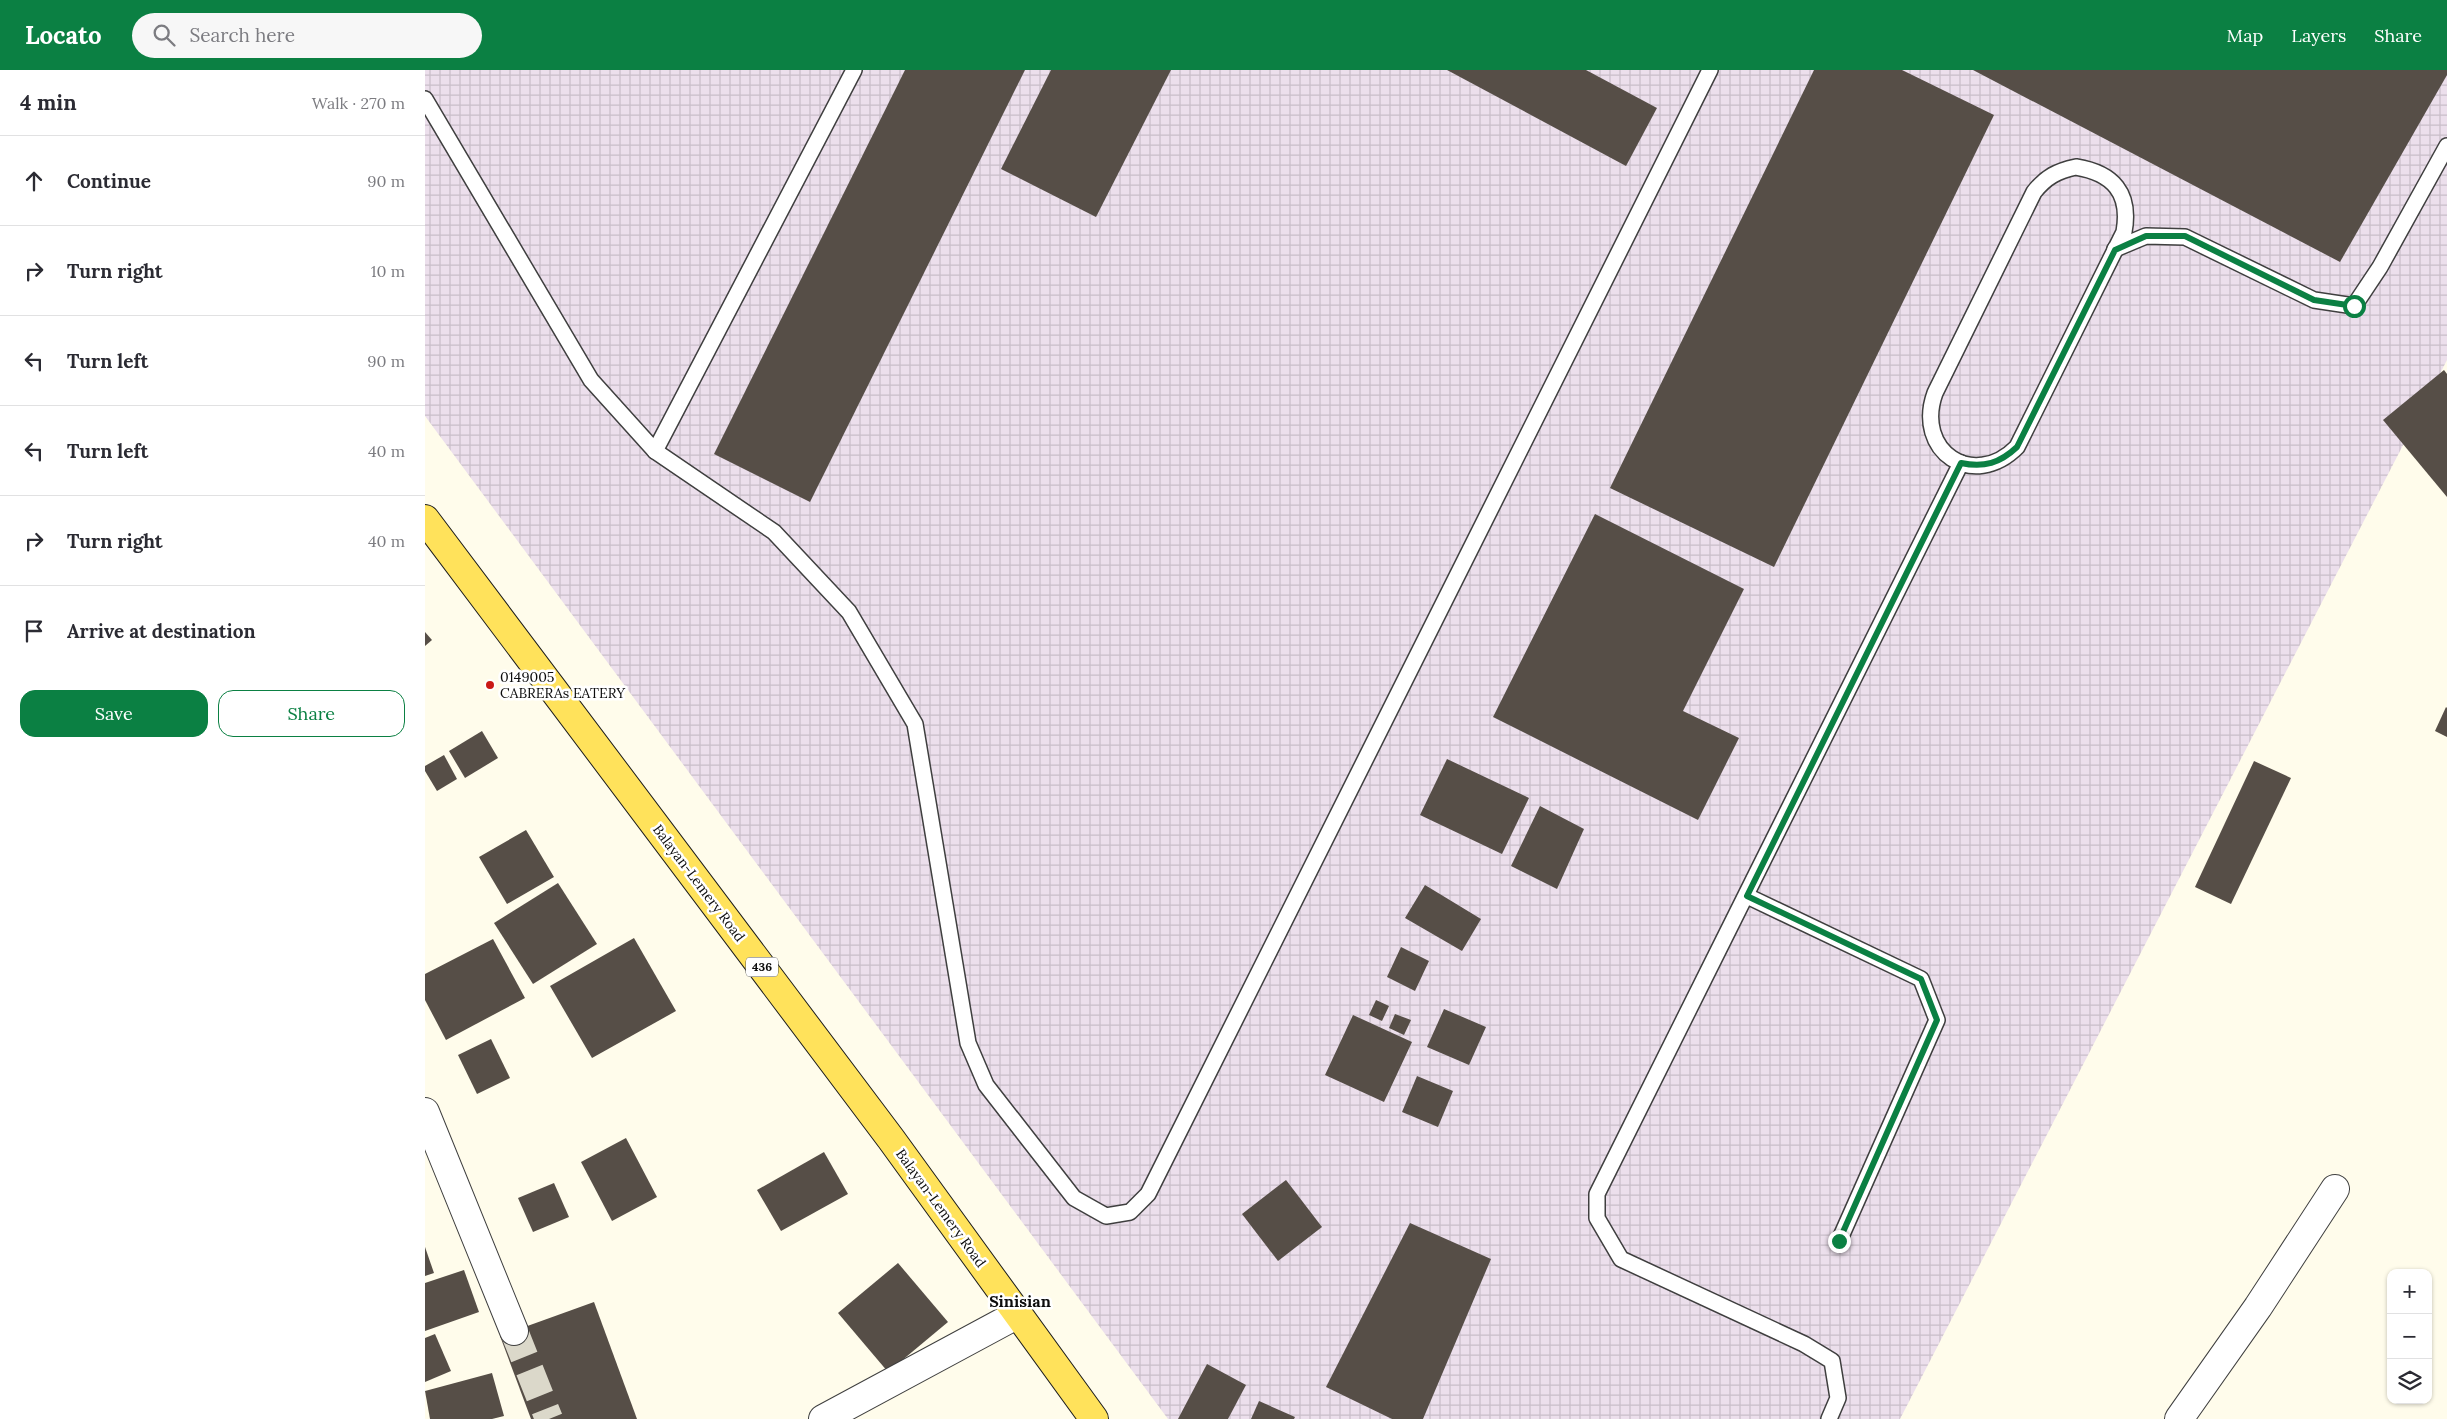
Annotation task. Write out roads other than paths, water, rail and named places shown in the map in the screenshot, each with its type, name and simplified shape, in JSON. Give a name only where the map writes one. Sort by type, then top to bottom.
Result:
[{"type":"main road","name":"Balayan-Lemery Road","points":[[425,518],[891,1139],[1094,1419]]},
{"type":"street","points":[[425,1112],[514,1331]]},
{"type":"street","points":[[2179,1419],[2258,1306],[2335,1189]]},
{"type":"street","points":[[823,1419],[1018,1314]]},
{"type":"lane","points":[[655,451],[854,70]]},
{"type":"lane","points":[[425,99],[591,380],[655,451],[774,532],[849,612],[915,724],[969,1043],[986,1085],[1074,1198],[1106,1216],[1130,1212],[1148,1194],[1705,72]]},
{"type":"lane","points":[[2115,250],[2146,236],[2185,236],[2314,300],[2354,306],[2380,267],[2447,146]]},
{"type":"lane","points":[[2075,167],[2099,173],[2117,187],[2124,201],[2126,216],[2124,232],[2115,250],[2017,447],[2006,458],[1991,464],[1977,466],[1961,463],[1947,455],[1936,442],[1929,426],[1929,409],[2035,192],[2045,179],[2059,170],[2075,167]]},
{"type":"lane","points":[[1829,1419],[1838,1398],[1833,1361],[1804,1344],[1621,1259],[1597,1218],[1597,1194],[1961,463]]},
{"type":"lane","points":[[1747,896],[1921,979],[1937,1020],[1839,1241]]},
{"type":"tunnel","points":[[514,1331],[549,1419]]},
{"type":"place","name":"0149005 CABRERAs EATERY","points":[[490,685]]},
{"type":"district","name":"Sinisian","points":[[1020,1301]]}]
